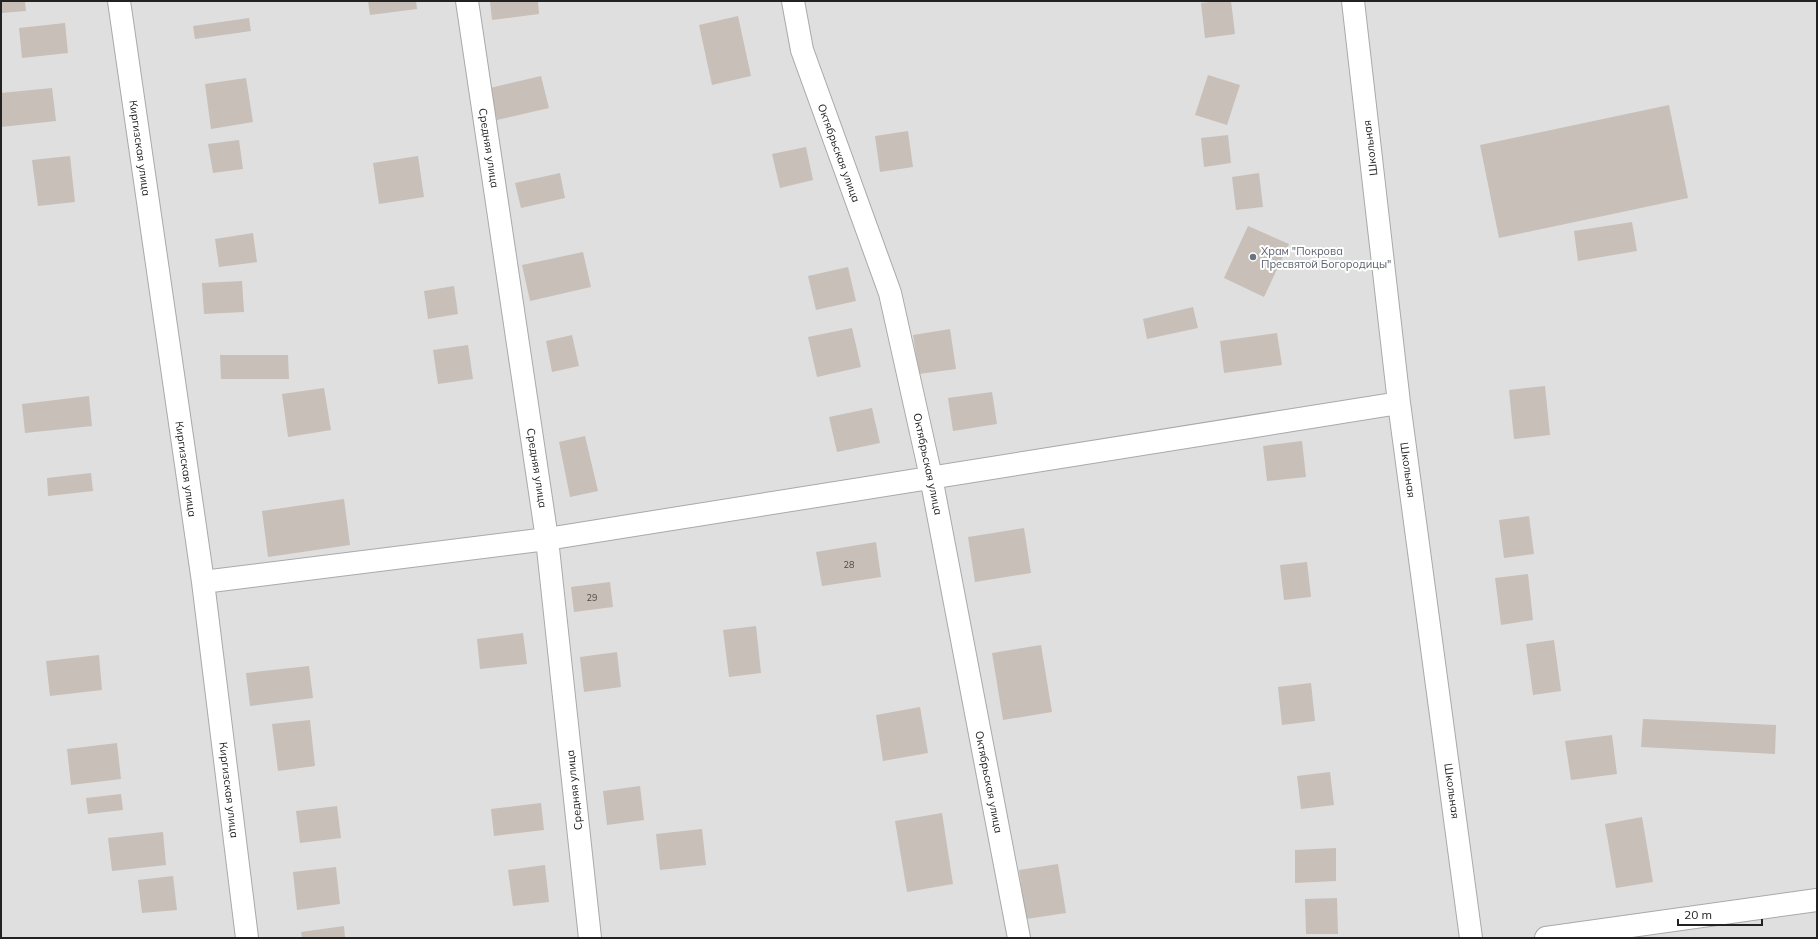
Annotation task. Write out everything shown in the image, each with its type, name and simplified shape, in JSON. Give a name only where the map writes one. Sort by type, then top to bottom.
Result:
[{"type":"street","name":"Киргизская улица","points":[[118,1],[202,582],[247,938]]},
{"type":"street","name":"Средняя улица","points":[[467,1],[547,539],[590,938]]},
{"type":"street","name":"Октябрьская улица","points":[[793,1],[802,50],[890,293],[931,477],[1019,938]]},
{"type":"street","name":"Школьная","points":[[1353,1],[1399,403],[1471,938]]},
{"type":"street","points":[[202,582],[547,539],[1399,403]]},
{"type":"street","points":[[1546,938],[1817,900]]},
{"type":"shaded area","points":[[1,1],[1817,1],[1817,938],[1,938]]},
{"type":"building","points":[[1,1],[25,1],[26,11],[1,13]]},
{"type":"building","points":[[368,1],[416,1],[417,9],[370,15]]},
{"type":"building","points":[[490,1],[538,1],[539,14],[492,20]]},
{"type":"building","points":[[1231,1],[1235,34],[1205,38],[1201,3]]},
{"type":"building","points":[[738,16],[751,76],[712,85],[699,25]]},
{"type":"building","points":[[249,18],[251,31],[195,39],[193,26]]},
{"type":"building","points":[[65,23],[68,53],[22,58],[19,28]]},
{"type":"building","points":[[1208,75],[1240,85],[1227,125],[1195,115]]},
{"type":"building","points":[[541,76],[549,108],[497,120],[490,88]]},
{"type":"building","points":[[246,78],[253,122],[211,129],[205,84]]},
{"type":"building","points":[[52,88],[56,121],[1,127],[1,93]]},
{"type":"building","points":[[1669,105],[1688,198],[1499,238],[1480,145]]},
{"type":"building","points":[[908,131],[913,167],[880,172],[875,136]]},
{"type":"building","points":[[1228,135],[1231,163],[1204,167],[1201,138]]},
{"type":"building","points":[[239,140],[243,169],[213,173],[208,144]]},
{"type":"building","points":[[806,147],[813,180],[780,188],[772,154]]},
{"type":"building","points":[[70,156],[75,202],[38,206],[32,160]]},
{"type":"building","points":[[418,156],[424,197],[379,204],[373,163]]},
{"type":"building","points":[[560,173],[565,198],[521,208],[515,183]]},
{"type":"building","points":[[1259,173],[1263,207],[1236,210],[1232,177]]},
{"type":"building","points":[[1632,222],[1637,251],[1578,261],[1574,231]]},
{"type":"building","points":[[1248,226],[1289,244],[1264,297],[1224,278]]},
{"type":"building","points":[[253,233],[257,262],[219,267],[215,239]]},
{"type":"building","points":[[583,252],[591,287],[530,301],[522,265]]},
{"type":"building","points":[[848,267],[856,301],[816,310],[808,276]]},
{"type":"building","points":[[242,281],[244,312],[204,314],[202,283]]},
{"type":"building","points":[[454,286],[458,314],[428,319],[424,291]]},
{"type":"building","points":[[1193,307],[1198,328],[1147,339],[1143,319]]},
{"type":"building","points":[[852,328],[861,367],[817,377],[808,337]]},
{"type":"building","points":[[950,329],[956,369],[919,374],[913,335]]},
{"type":"building","points":[[1277,333],[1282,365],[1224,373],[1220,341]]},
{"type":"building","points":[[572,335],[579,366],[552,372],[546,341]]},
{"type":"building","points":[[468,345],[473,379],[438,384],[433,350]]},
{"type":"building","points":[[220,355],[288,355],[289,379],[221,379]]},
{"type":"building","points":[[1545,386],[1550,435],[1514,439],[1509,390]]},
{"type":"building","points":[[324,388],[331,430],[288,437],[282,394]]},
{"type":"building","points":[[992,392],[997,424],[953,431],[948,398]]},
{"type":"building","points":[[89,396],[92,426],[25,433],[22,404]]},
{"type":"building","points":[[872,408],[880,443],[837,452],[829,417]]},
{"type":"building","points":[[585,436],[598,491],[570,497],[559,442]]},
{"type":"building","points":[[1302,441],[1306,477],[1267,481],[1263,446]]},
{"type":"building","points":[[91,473],[93,491],[48,496],[47,478]]},
{"type":"building","points":[[344,499],[350,545],[268,557],[262,511]]},
{"type":"building","points":[[1529,516],[1534,554],[1504,558],[1499,520]]},
{"type":"building","points":[[1024,528],[1031,573],[975,582],[968,537]]},
{"type":"building","points":[[876,542],[881,577],[822,586],[816,552]]},
{"type":"building","points":[[1307,562],[1311,597],[1284,600],[1280,565]]},
{"type":"building","points":[[1528,574],[1533,620],[1501,625],[1495,578]]},
{"type":"building","points":[[610,582],[613,607],[574,612],[571,587]]},
{"type":"building","points":[[756,626],[761,673],[729,677],[723,630]]},
{"type":"building","points":[[523,633],[527,664],[480,669],[477,639]]},
{"type":"building","points":[[1554,640],[1561,691],[1533,695],[1526,644]]},
{"type":"building","points":[[1041,645],[1052,712],[1003,720],[992,653]]},
{"type":"building","points":[[617,652],[621,687],[584,692],[580,657]]},
{"type":"building","points":[[99,655],[102,690],[50,696],[46,661]]},
{"type":"building","points":[[309,666],[313,698],[250,706],[246,673]]},
{"type":"building","points":[[1311,683],[1315,721],[1282,725],[1278,687]]},
{"type":"building","points":[[920,707],[928,753],[883,761],[876,715]]},
{"type":"building","points":[[1643,719],[1776,725],[1775,754],[1641,747]]},
{"type":"building","points":[[310,720],[315,766],[278,771],[272,724]]},
{"type":"building","points":[[1612,735],[1617,774],[1571,780],[1565,741]]},
{"type":"building","points":[[117,743],[121,779],[71,785],[67,749]]},
{"type":"building","points":[[1330,772],[1334,805],[1301,809],[1297,776]]},
{"type":"building","points":[[640,786],[644,820],[607,825],[603,791]]},
{"type":"building","points":[[121,794],[123,810],[88,814],[86,798]]},
{"type":"building","points":[[541,803],[544,830],[494,836],[491,809]]},
{"type":"building","points":[[337,806],[341,838],[300,843],[296,811]]},
{"type":"building","points":[[942,813],[953,884],[907,892],[895,821]]},
{"type":"building","points":[[1642,817],[1653,882],[1616,888],[1605,824]]},
{"type":"building","points":[[702,829],[706,865],[660,870],[656,834]]},
{"type":"building","points":[[163,832],[166,865],[112,871],[108,838]]},
{"type":"building","points":[[1336,848],[1336,881],[1295,883],[1295,850]]},
{"type":"building","points":[[1058,864],[1066,913],[1026,919],[1019,870]]},
{"type":"building","points":[[545,865],[549,902],[513,906],[508,870]]},
{"type":"building","points":[[336,867],[340,904],[297,910],[293,872]]},
{"type":"building","points":[[173,876],[177,910],[142,913],[138,880]]},
{"type":"building","points":[[1337,898],[1338,934],[1306,934],[1305,899]]},
{"type":"building","points":[[344,926],[345,938],[302,938],[301,932]]},
{"type":"place","name":"Храм \"Покрова Пресвятой Богородицы\"","points":[[1253,257]]}]
